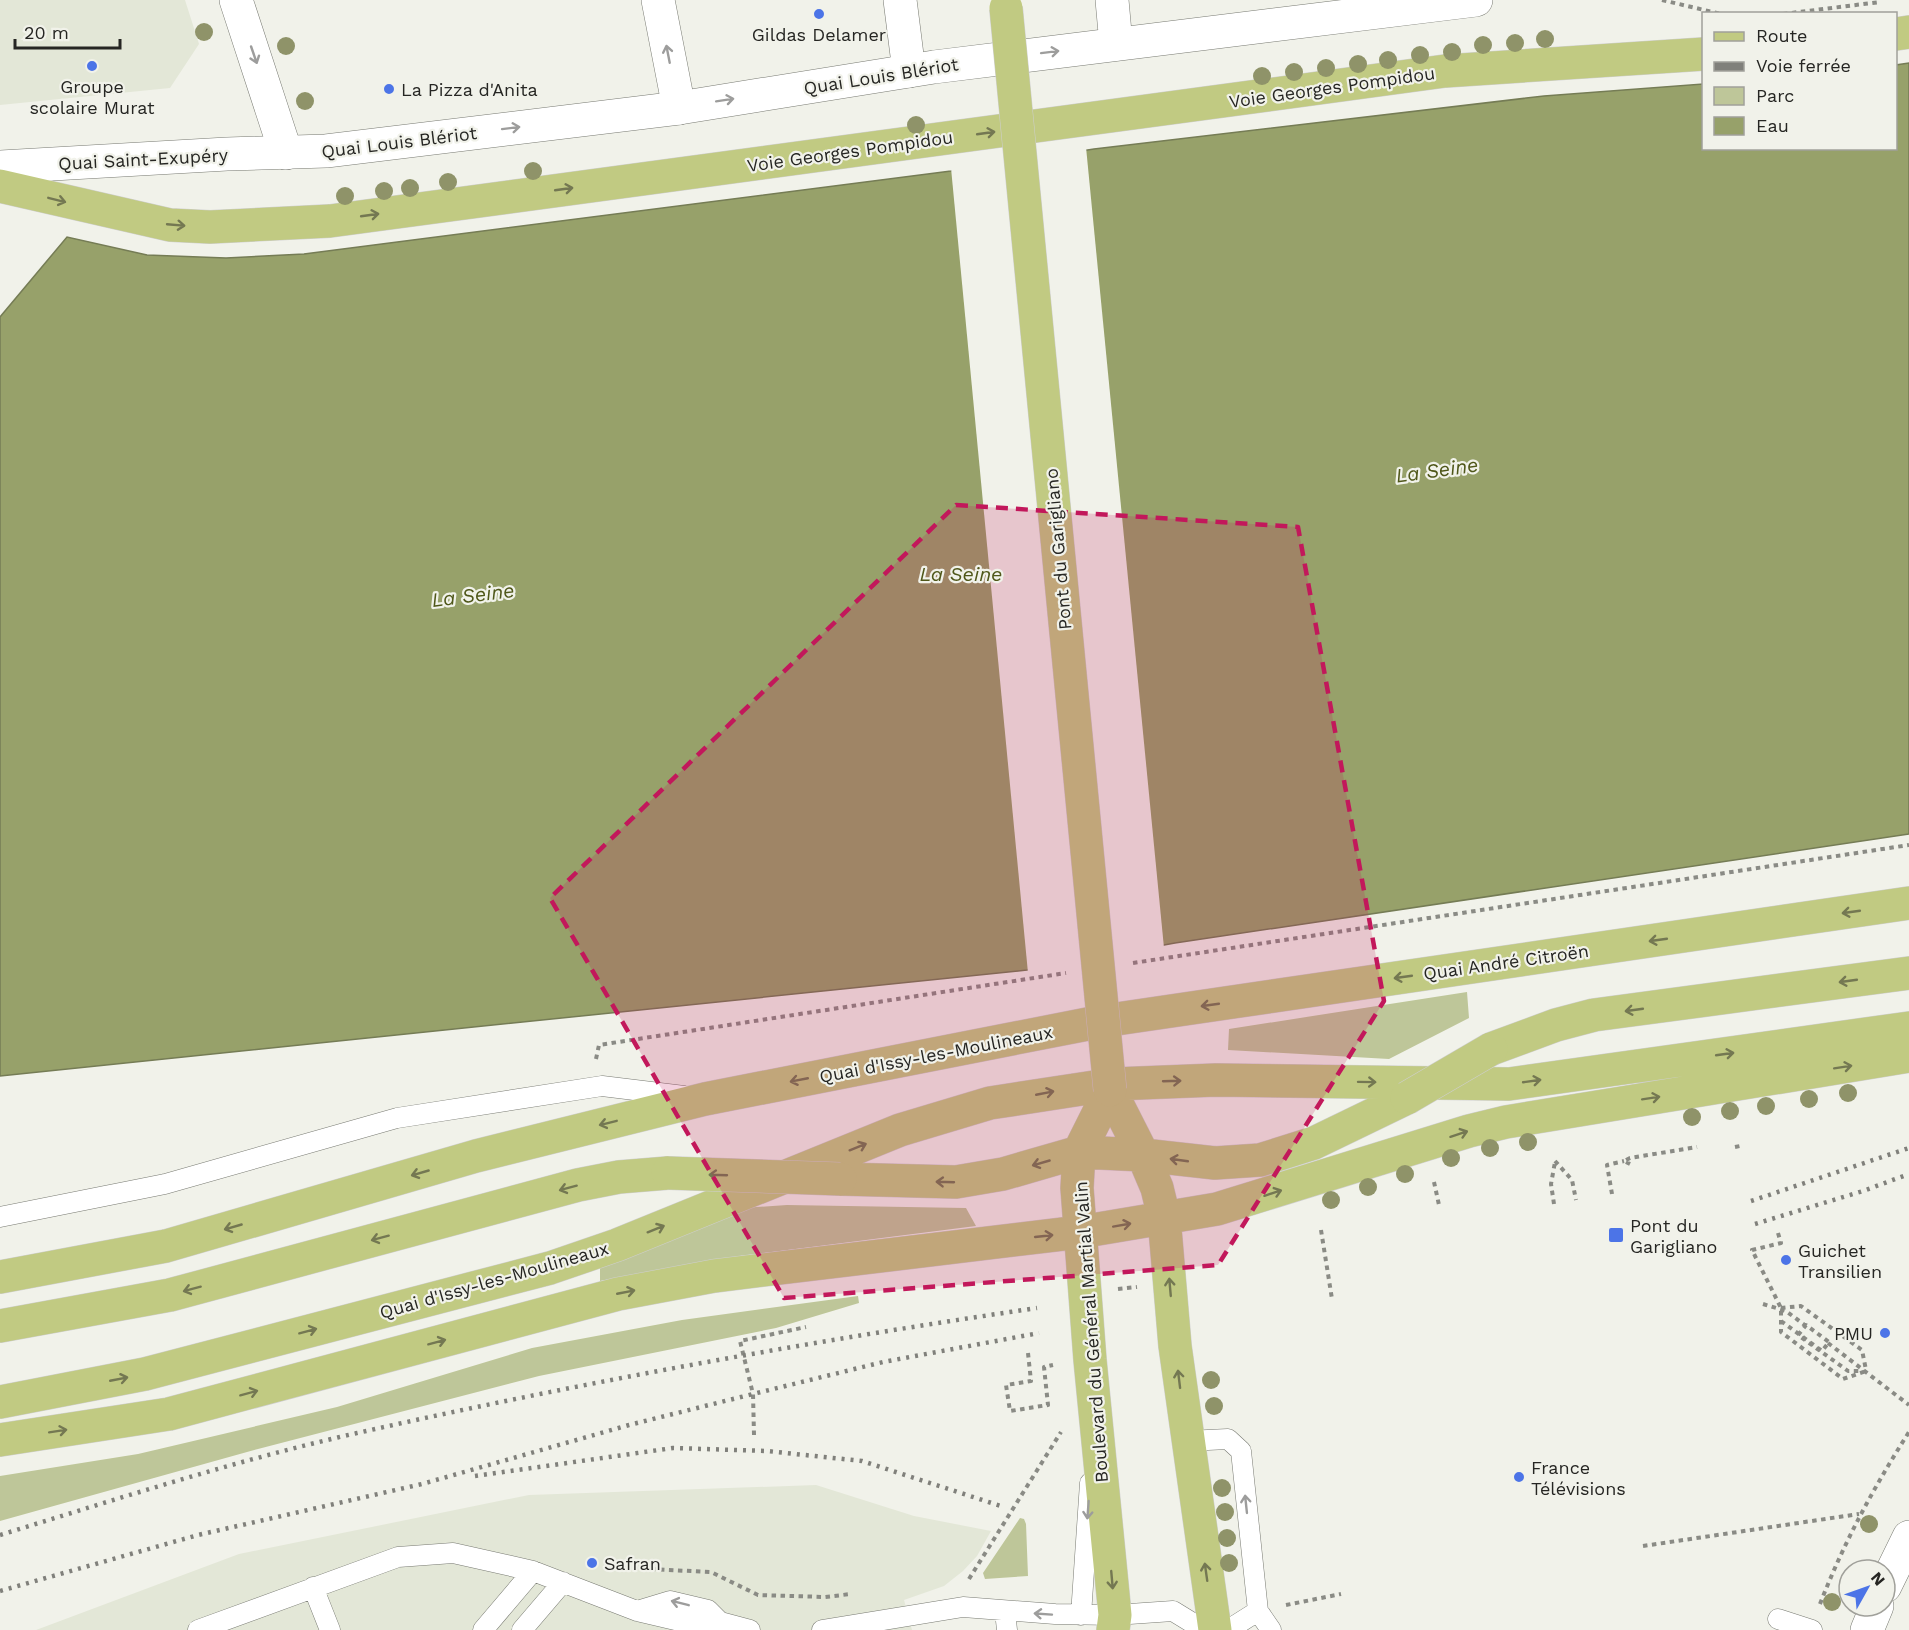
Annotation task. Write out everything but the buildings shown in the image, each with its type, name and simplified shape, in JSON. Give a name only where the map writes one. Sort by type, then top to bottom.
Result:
[{"type":"main road","name":"Pont du Garigliano","points":[[1006,4],[1112,1087]]},
{"type":"main road","name":"Voie Georges Pompidou","points":[[0,186],[170,225],[210,227],[330,221],[1445,71],[1702,54]]},
{"type":"main road","name":"Quai André Citroën","points":[[1103,1021],[1909,903]]},
{"type":"main road","points":[[0,1326],[170,1295],[578,1185],[619,1177],[668,1173],[956,1182],[1003,1174],[1080,1152],[1143,1155],[1215,1163],[1260,1160],[1314,1143],[1407,1098],[1491,1050],[1535,1032],[1594,1015],[1909,973]]},
{"type":"main road","name":"Quai d'Issy-les-Moulineaux","points":[[0,1277],[166,1246],[476,1156],[705,1099],[1103,1021]]},
{"type":"main road","points":[[1215,1630],[1175,1346],[1164,1217],[1157,1188],[1112,1087],[1216,1080],[1509,1084],[1909,1028]]},
{"type":"main road","points":[[0,1440],[169,1414],[618,1294],[714,1276],[1080,1232],[1240,1204],[1469,1131],[1506,1122],[1909,1056]]},
{"type":"main road","name":"Boulevard du Général Martial Valin","points":[[1112,1087],[1080,1152],[1077,1188],[1080,1232],[1081,1416],[1114,1622]]},
{"type":"main road","name":"Quai d'Issy-les-Moulineaux","points":[[0,1402],[145,1374],[550,1268],[617,1245],[900,1130],[990,1103],[1060,1090],[1112,1087]]},
{"type":"street","points":[[236,0],[286,153]]},
{"type":"street","points":[[658,0],[679,108]]},
{"type":"street","points":[[900,0],[909,71]]},
{"type":"street","points":[[1112,0],[1116,44]]},
{"type":"street","name":"Quai Louis Blériot","points":[[286,153],[326,152],[679,108],[909,71],[1476,0]]},
{"type":"street","name":"Quai Saint-Exupéry","points":[[0,167],[286,153]]},
{"type":"street","points":[[1897,1561],[1909,1536]]},
{"type":"lane","points":[[0,1217],[165,1184],[396,1118],[602,1086],[705,1099]]},
{"type":"lane","points":[[1081,1416],[1081,1615]]},
{"type":"lane","points":[[1187,1441],[1228,1439],[1241,1451],[1258,1611],[1271,1630]]},
{"type":"lane","points":[[198,1630],[398,1557],[453,1554],[533,1571],[563,1582],[637,1611],[657,1630]]},
{"type":"lane","points":[[483,1630],[533,1571]]},
{"type":"lane","points":[[522,1630],[563,1582]]},
{"type":"lane","points":[[313,1587],[330,1630]]},
{"type":"lane","points":[[637,1611],[670,1601],[708,1610],[720,1622],[750,1630]]},
{"type":"lane","points":[[822,1630],[963,1607],[1006,1620],[1081,1615],[1114,1622],[1173,1611],[1203,1630]]},
{"type":"lane","points":[[1228,1630],[1258,1611]]},
{"type":"lane","points":[[1778,1618],[1811,1630]]},
{"type":"path","points":[[1662,0],[1713,12]]},
{"type":"path","points":[[1799,12],[1885,1]]},
{"type":"path","points":[[1130,964],[1909,845]]},
{"type":"path","points":[[596,1064],[599,1045],[1071,973]]},
{"type":"path","points":[[1612,1194],[1607,1165],[1630,1158],[1697,1147]]},
{"type":"path","points":[[1554,1204],[1551,1184],[1555,1161],[1572,1180],[1576,1200]]},
{"type":"path","points":[[1624,1161],[1630,1164]]},
{"type":"path","points":[[1434,1182],[1439,1204]]},
{"type":"path","points":[[1321,1230],[1332,1299]]},
{"type":"path","points":[[1778,1233],[1781,1243],[1752,1250],[1781,1308],[1781,1332],[1843,1379],[1866,1371]]},
{"type":"path","points":[[1109,1290],[1148,1285]]},
{"type":"path","points":[[1763,1304],[1786,1311],[1909,1405]]},
{"type":"path","points":[[1781,1308],[1801,1306],[1862,1350],[1866,1371]]},
{"type":"path","points":[[1779,1320],[1796,1332],[1805,1338],[1822,1351],[1829,1342],[1806,1325],[1802,1330],[1798,1335],[1848,1371],[1866,1371]]},
{"type":"path","points":[[754,1435],[753,1394],[740,1341],[806,1327]]},
{"type":"path","points":[[1028,1353],[1031,1381],[1006,1385],[1010,1412],[1048,1405],[1044,1367],[1053,1365]]},
{"type":"path","points":[[964,1587],[1081,1416]]},
{"type":"path","points":[[1811,1630],[1839,1554],[1859,1514],[1909,1432]]},
{"type":"path","points":[[1643,1546],[1859,1514]]},
{"type":"path","points":[[601,1567],[711,1572],[758,1595],[825,1597],[856,1594]]},
{"type":"path","points":[[1258,1611],[1341,1594]]},
{"type":"highlighted area","points":[[956,505],[1298,527],[1384,1001],[1218,1265],[784,1298],[550,898]]},
{"type":"shaded area","name":"Groupe scolaire Murat","points":[[0,0],[185,0],[199,44],[170,88],[0,105]]},
{"type":"shaded area","name":"Safran","points":[[816,1485],[914,1516],[991,1531],[977,1556],[963,1571],[944,1586],[904,1600],[912,1630],[36,1630],[239,1554],[529,1495]]},
{"type":"green space","points":[[1467,992],[1469,1018],[1389,1059],[1228,1050],[1229,1029]]},
{"type":"green space","points":[[787,1205],[966,1208],[976,1226],[740,1256],[600,1281],[600,1263],[742,1208]]},
{"type":"green space","points":[[858,1296],[859,1303],[776,1328],[539,1376],[258,1449],[0,1521],[0,1476],[138,1454],[337,1407],[532,1348],[682,1320]]},
{"type":"green space","points":[[1020,1518],[1024,1519],[1026,1524],[1028,1576],[985,1579],[983,1573]]},
{"type":"water","name":"La Seine","points":[[1909,63],[1909,834],[1175,943],[1027,970],[0,1076],[0,317],[67,237],[147,255],[226,258],[304,254],[951,171],[1094,149],[1544,96],[1702,84],[1702,150],[1897,150],[1897,65]]},
{"type":"pier","points":[[1086,147],[1164,948],[1028,973],[951,168]]},
{"type":"railway","points":[[1751,1201],[1909,1148]]},
{"type":"railway","points":[[1755,1224],[1863,1191],[1909,1174]]},
{"type":"railway","points":[[0,1535],[257,1458],[430,1417],[689,1365],[1037,1308]]},
{"type":"railway","points":[[0,1591],[198,1535],[422,1484],[629,1425],[753,1394],[883,1362],[1039,1333]]},
{"type":"railway","points":[[475,1476],[673,1448],[767,1451],[862,1461],[1004,1507]]},
{"type":"place","name":"Gildas Delamer","points":[[819,14]]},
{"type":"place","name":"Groupe scolaire Murat","points":[[92,66]]},
{"type":"place","name":"La Pizza d'Anita","points":[[389,89]]},
{"type":"place","name":"Pont du Garigliano","points":[[1616,1235]]},
{"type":"place","name":"Guichet Transilien","points":[[1786,1260]]},
{"type":"place","name":"PMU","points":[[1885,1333]]},
{"type":"place","name":"France Télévisions","points":[[1519,1477]]},
{"type":"place","name":"Safran","points":[[592,1563]]}]
